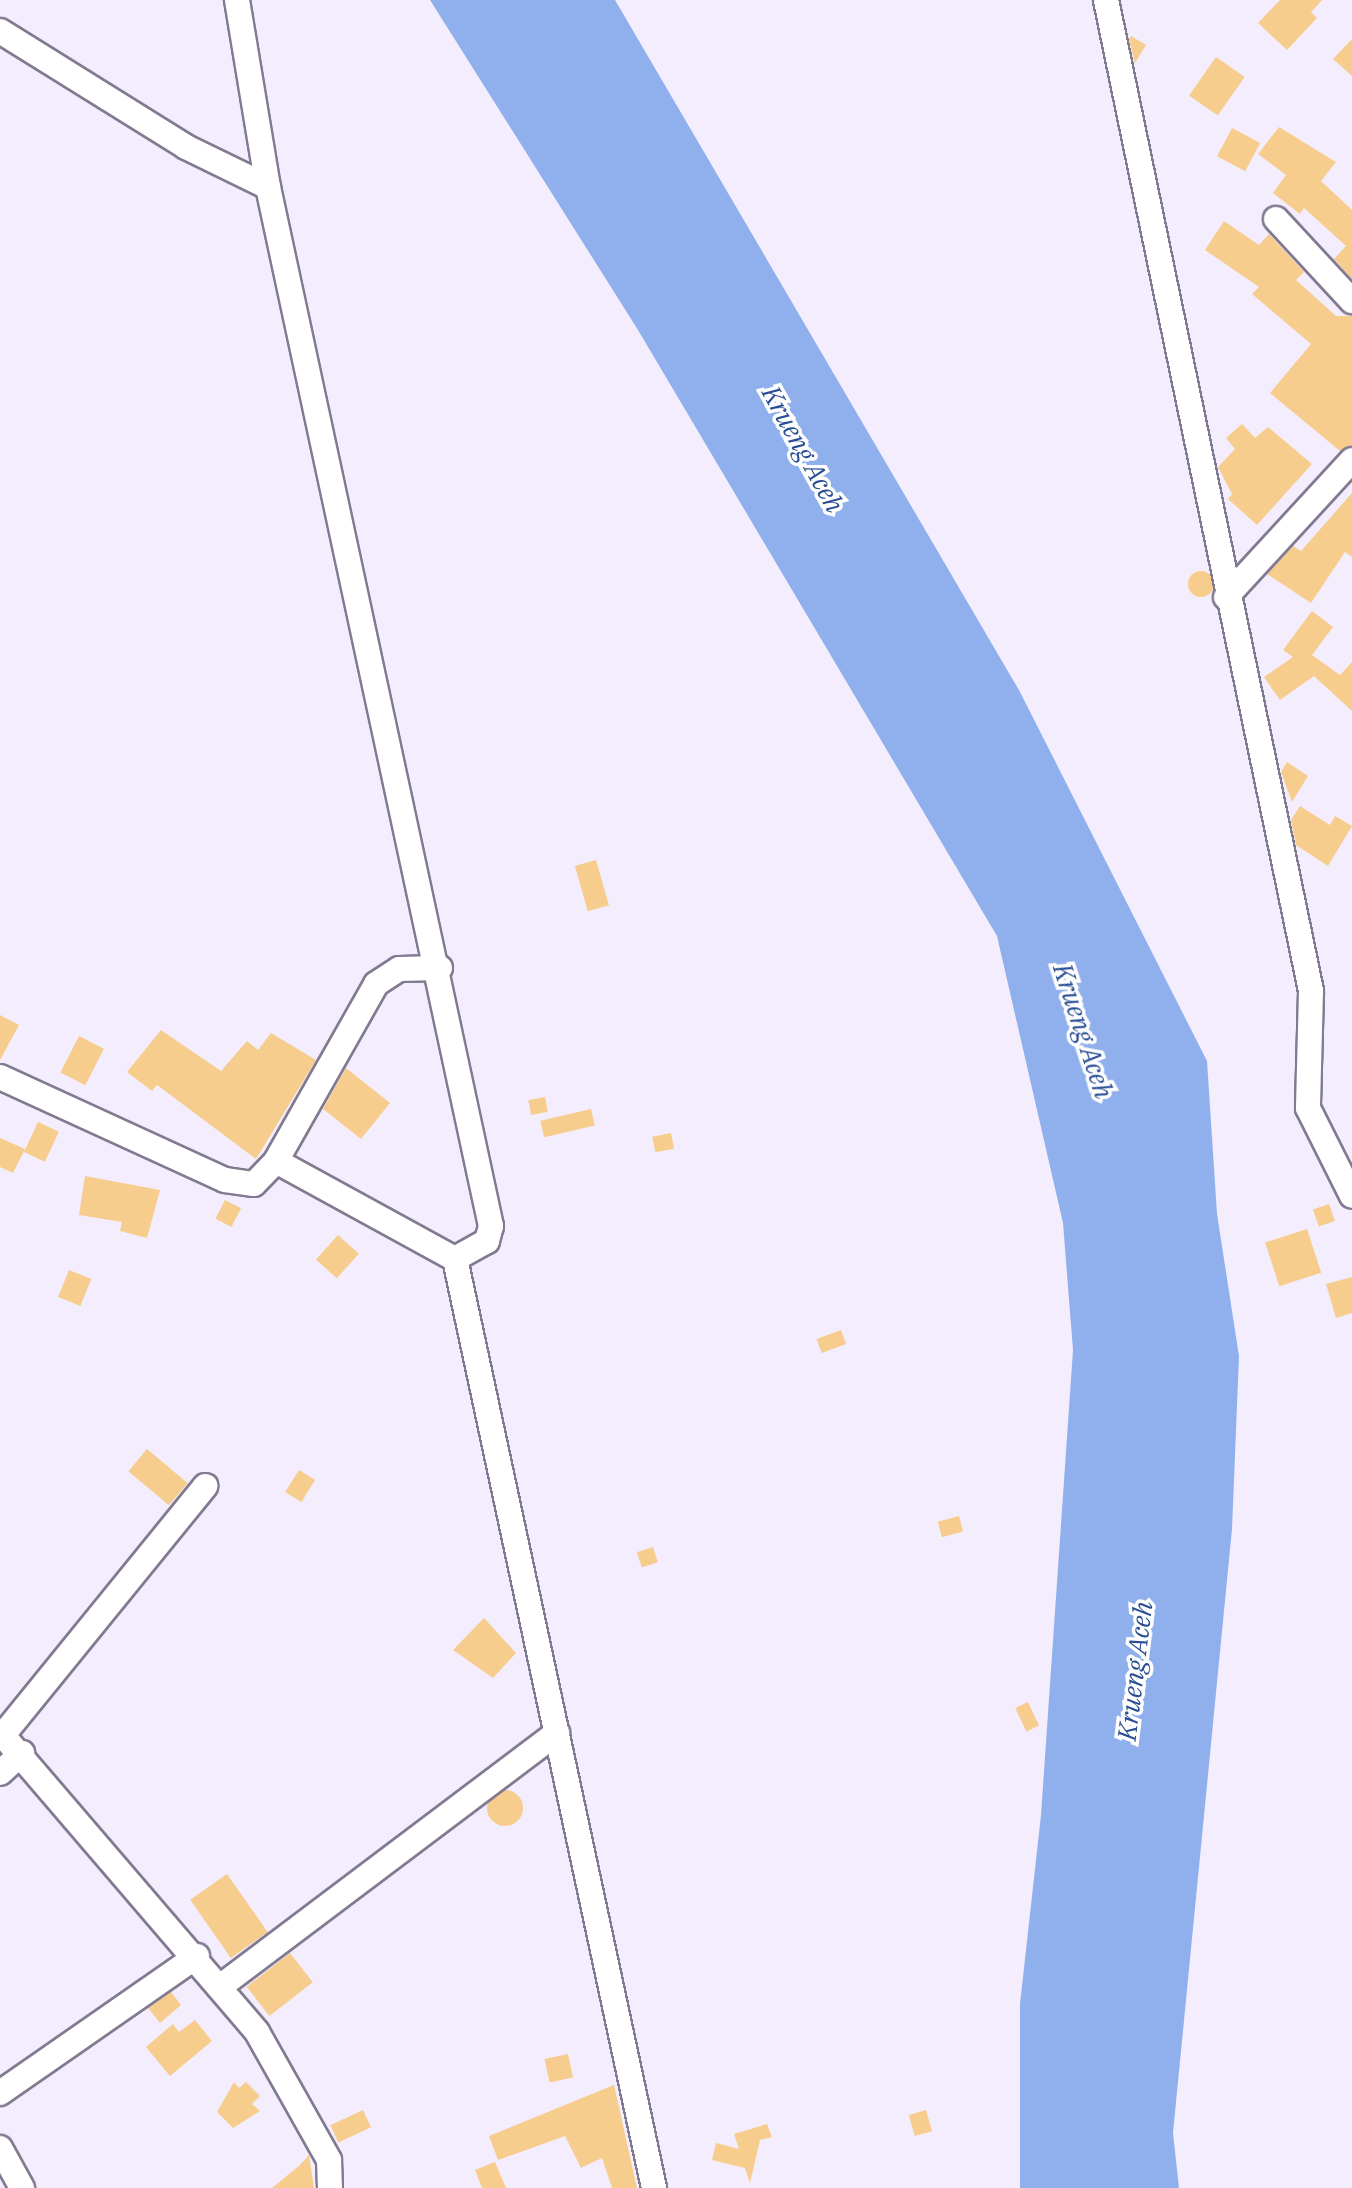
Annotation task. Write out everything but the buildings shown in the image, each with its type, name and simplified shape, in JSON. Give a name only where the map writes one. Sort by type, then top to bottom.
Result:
[{"type":"street","points":[[237,0],[268,187],[440,968],[491,1226],[487,1241],[455,1259]]},
{"type":"street","points":[[1106,0],[1226,597],[1311,991],[1308,1108],[1352,1196]]},
{"type":"street","points":[[0,31],[186,147],[268,187]]},
{"type":"street","points":[[1276,219],[1352,301]]},
{"type":"street","points":[[1226,597],[1350,467]]},
{"type":"street","points":[[0,1077],[225,1180],[254,1184],[276,1161],[376,984],[399,969],[440,968]]},
{"type":"street","points":[[276,1161],[455,1259],[654,2188]]},
{"type":"street","points":[[205,1486],[1,1734],[22,1753],[197,1956],[257,2032],[329,2160],[330,2188]]},
{"type":"street","points":[[221,1986],[557,1733]]},
{"type":"street","points":[[0,1773],[22,1753]]},
{"type":"street","points":[[0,2093],[197,1956]]},
{"type":"street","points":[[0,2148],[22,2188]]},
{"type":"water","name":"Krueng Aceh","points":[[430,0],[615,0],[1020,692],[1207,1061],[1217,1214],[1239,1356],[1232,1529],[1173,2133],[1179,2188],[1020,2188],[1020,2004],[1041,1815],[1073,1350],[1063,1223],[997,936],[638,330]]}]
